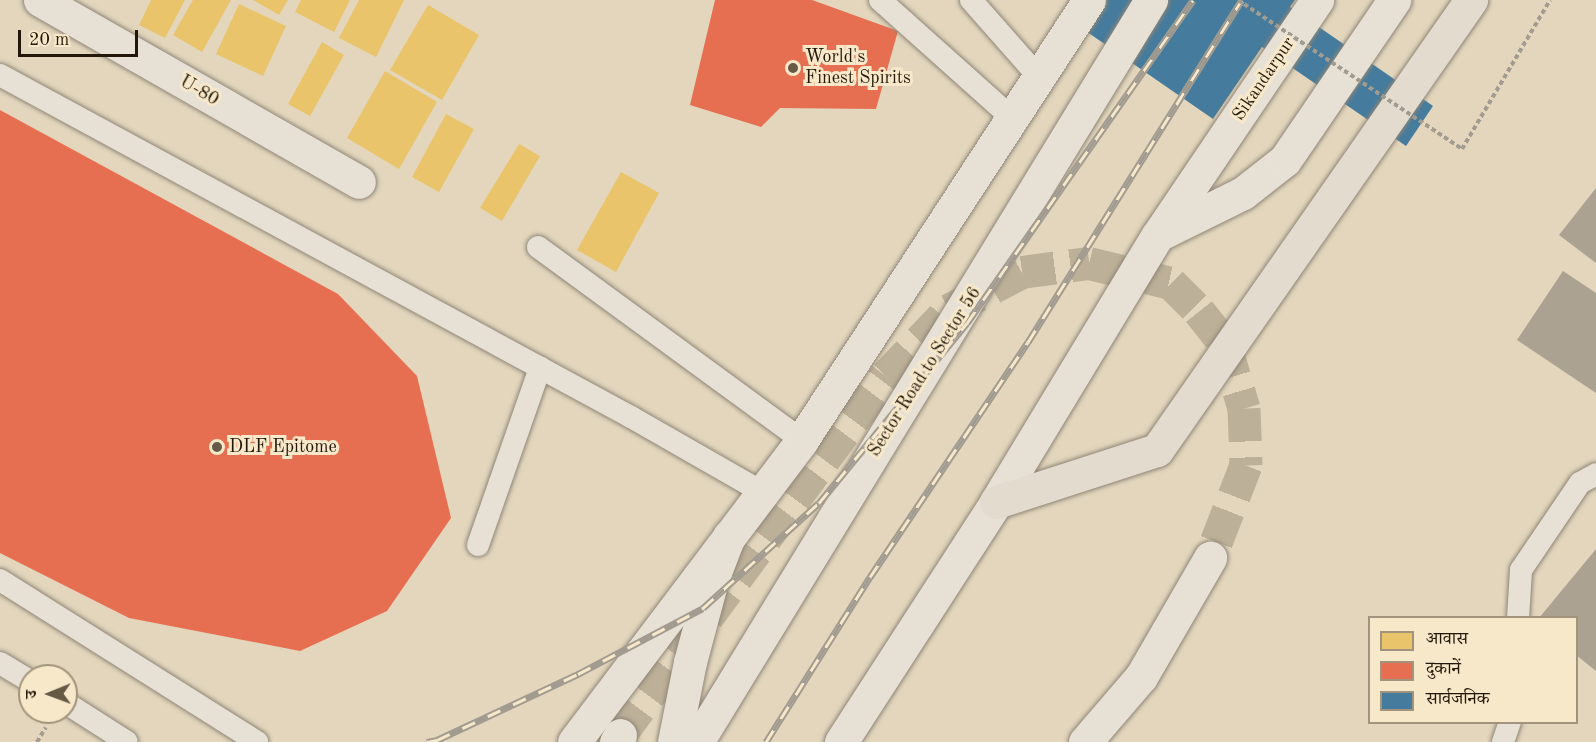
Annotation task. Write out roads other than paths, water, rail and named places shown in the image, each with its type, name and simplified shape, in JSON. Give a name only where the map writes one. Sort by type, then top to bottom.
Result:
[{"type":"main road","name":"U-80","points":[[40,0],[358,182]]},
{"type":"main road","points":[[574,742],[802,440],[1089,0]]},
{"type":"main road","name":"Sector Road to Sector 56","points":[[697,742],[1151,0]]},
{"type":"main road","name":"Sikandarpur","points":[[996,502],[1158,235],[1317,0]]},
{"type":"main road","points":[[1158,235],[1243,193],[1285,160],[1394,0]]},
{"type":"main road","points":[[841,742],[996,502],[1157,450],[1471,0]]},
{"type":"main road","points":[[674,742],[690,662],[712,580],[729,536]]},
{"type":"main road","points":[[1084,742],[1141,678],[1210,558]]},
{"type":"lane","points":[[880,0],[949,65],[1012,118]]},
{"type":"lane","points":[[971,0],[1038,76]]},
{"type":"lane","points":[[0,75],[540,368],[762,492]]},
{"type":"lane","points":[[538,247],[802,440]]},
{"type":"lane","points":[[478,545],[540,368]]},
{"type":"lane","points":[[1518,616],[1521,570],[1580,483],[1596,474]]},
{"type":"lane","points":[[0,580],[256,742]]},
{"type":"lane","points":[[0,663],[18,674]]},
{"type":"lane","points":[[78,711],[127,742]]},
{"type":"lane","points":[[1503,742],[1510,724]]},
{"type":"tunnel","points":[[620,735],[886,376],[949,310],[1022,272],[1089,263],[1171,283],[1199,311],[1225,344],[1244,408],[1246,465],[1210,558]]},
{"type":"railway","points":[[427,742],[437,740],[578,674],[703,608],[819,503],[967,323],[1193,0]]},
{"type":"railway","points":[[766,742],[870,577],[1028,342],[1242,0]]},
{"type":"place","name":"World's Finest Spirits","points":[[793,68]]},
{"type":"place","name":"DLF Epitome","points":[[217,447]]}]
